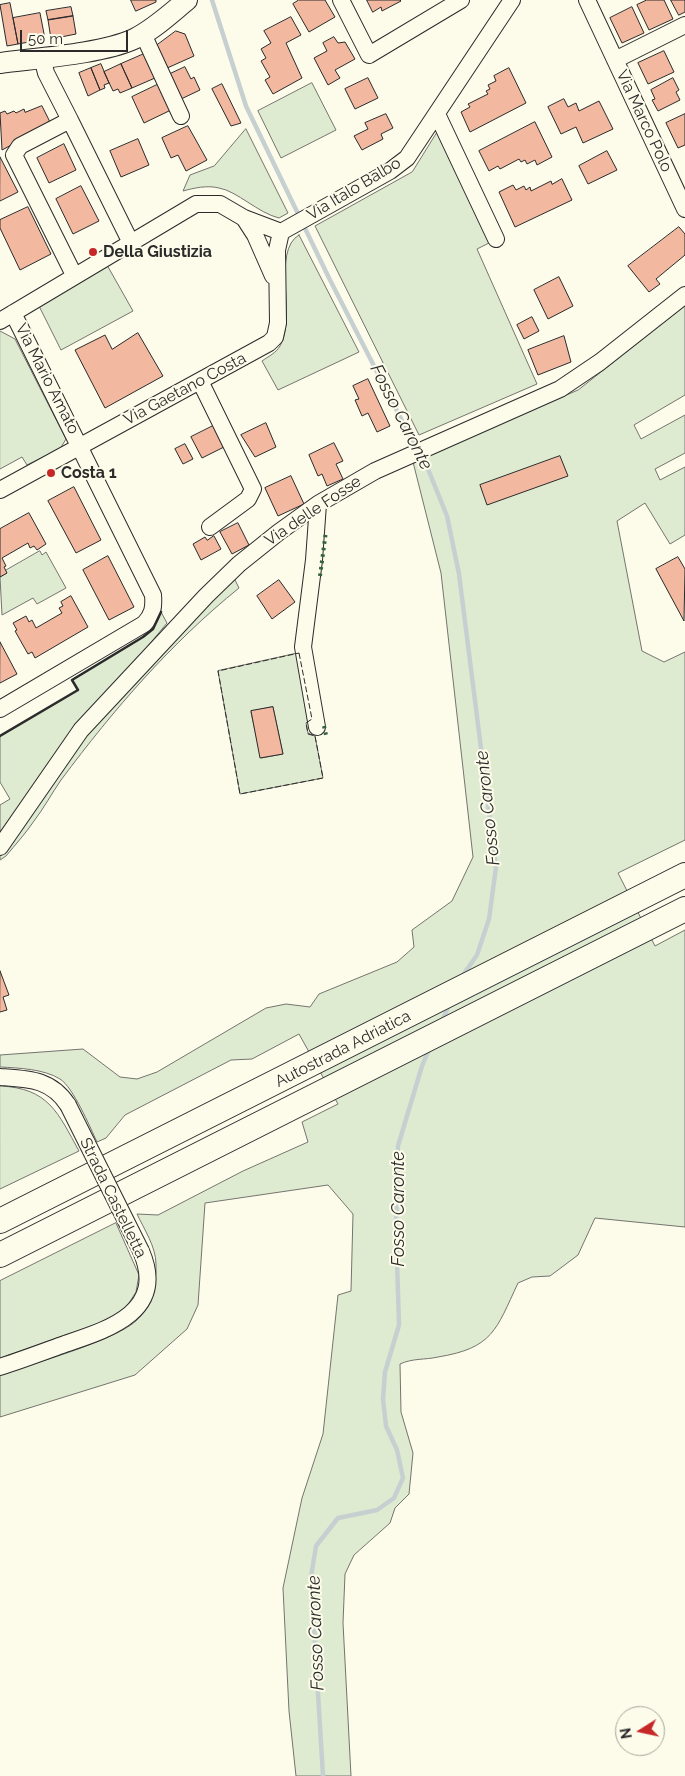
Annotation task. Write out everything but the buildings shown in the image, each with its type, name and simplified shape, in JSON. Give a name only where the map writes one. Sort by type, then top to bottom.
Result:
[{"type":"highway","name":"Autostrada Adriatica","points":[[0,1221],[685,875]]},
{"type":"highway","name":"Autostrada Adriatica","points":[[0,1255],[685,909]]},
{"type":"main road","points":[[0,63],[115,45],[143,34],[187,0]]},
{"type":"street","points":[[341,0],[369,56],[461,0]]},
{"type":"street","name":"Via Italo Balbo","points":[[287,228],[399,165],[407,158],[512,0]]},
{"type":"street","name":"Via Marco Polo","points":[[587,0],[685,209]]},
{"type":"street","name":"Via Marco Polo","points":[[615,60],[685,25]]},
{"type":"street","points":[[143,34],[181,116]]},
{"type":"street","points":[[42,57],[46,73],[130,241]]},
{"type":"street","points":[[437,114],[496,239]]},
{"type":"street","points":[[70,120],[20,146],[14,156],[74,275]]},
{"type":"street","points":[[7,317],[189,206],[203,202],[220,204],[244,218],[287,228]]},
{"type":"street","points":[[244,218],[259,243],[277,287]]},
{"type":"street","name":"Via Gaetano Costa","points":[[0,490],[80,445],[263,348],[274,338],[278,323],[277,250],[287,228]]},
{"type":"street","name":"Via delle Fosse","points":[[0,847],[81,730],[140,664],[239,564],[318,504],[375,471],[560,389],[600,362],[685,295]]},
{"type":"street","name":"Via Mario Amato","points":[[0,709],[144,624],[152,612],[153,594],[80,445],[7,317]]},
{"type":"street","points":[[200,381],[253,489],[248,499],[210,527]]},
{"type":"street","points":[[317,727],[303,647],[314,560],[318,504]]},
{"type":"street","name":"Strada Castelletta","points":[[0,1077],[40,1082],[52,1087],[68,1105],[141,1251],[145,1261],[148,1282],[141,1300],[128,1317],[118,1325],[0,1367]]},
{"type":"green space","points":[[312,83],[336,130],[281,158],[258,111]]},
{"type":"green space","points":[[246,129],[288,213],[279,218],[263,212],[233,193],[219,188],[205,187],[183,191],[190,175],[214,166]]},
{"type":"green space","points":[[438,131],[489,243],[477,249],[537,384],[419,435],[315,226],[412,172]]},
{"type":"green space","points":[[299,235],[359,352],[278,390],[262,361],[280,346],[285,334],[285,270],[287,255],[291,243]]},
{"type":"green space","points":[[107,265],[133,311],[61,350],[39,306]]},
{"type":"green space","points":[[685,306],[685,395],[634,425],[641,439],[685,415],[685,453],[655,469],[660,480],[685,467],[685,535],[670,544],[645,503],[617,521],[642,651],[664,662],[685,652],[685,840],[618,873],[655,946],[685,930],[685,1227],[595,1218],[578,1255],[550,1276],[532,1277],[518,1283],[498,1325],[482,1342],[456,1353],[400,1364],[401,1412],[413,1453],[409,1494],[395,1508],[390,1523],[354,1555],[345,1574],[343,1623],[351,1776],[296,1776],[289,1711],[283,1588],[302,1498],[323,1434],[338,1295],[351,1291],[353,1214],[328,1185],[205,1203],[198,1305],[187,1329],[135,1375],[0,1417],[0,1375],[109,1337],[136,1321],[141,1316],[152,1295],[156,1271],[154,1251],[137,1214],[158,1215],[243,1171],[308,1142],[302,1122],[338,1104],[299,1034],[252,1059],[231,1060],[125,1115],[106,1138],[97,1142],[81,1108],[65,1083],[54,1076],[39,1071],[0,1067],[0,1055],[83,1049],[120,1077],[137,1079],[157,1072],[266,1008],[286,1004],[310,1007],[319,994],[397,962],[414,947],[412,930],[452,901],[473,857],[441,573],[413,462],[578,390]]},
{"type":"green space","points":[[0,331],[15,339],[66,439],[60,449],[27,465],[22,457],[0,469]]},
{"type":"green space","points":[[40,551],[42,555],[46,552],[66,588],[37,604],[33,598],[2,615],[0,577],[7,573],[5,571]]},
{"type":"green space","points":[[233,576],[239,588],[190,631],[144,678],[61,780],[28,830],[6,856],[0,860],[0,855],[64,759]]},
{"type":"green space","points":[[161,612],[167,623],[43,774],[0,832],[0,805],[10,799],[0,782],[0,736],[78,690],[72,680],[143,637],[153,629]]},
{"type":"green space","points":[[299,653],[312,719],[306,723],[308,733],[315,736],[323,778],[240,794],[218,671]],"holes":[[[273,707],[283,754],[261,758],[251,712]]]},
{"type":"green space","points":[[0,1086],[17,1088],[41,1097],[58,1114],[79,1151],[0,1189]]},
{"type":"green space","points":[[116,1223],[139,1275],[136,1292],[124,1311],[99,1323],[0,1358],[0,1281]]},
{"type":"waterway","name":"Fosso Caronte","points":[[212,0],[246,106],[329,278],[416,448]]},
{"type":"waterway","name":"Fosso Caronte","points":[[420,455],[428,469],[447,516],[459,574],[496,867],[489,919],[477,955],[461,978]]},
{"type":"waterway","name":"Fosso Caronte","points":[[442,1021],[450,1003]]},
{"type":"waterway","name":"Fosso Caronte","points":[[323,1776],[311,1577],[316,1546],[338,1518],[377,1510],[394,1498],[403,1478],[397,1450],[386,1426],[383,1399],[385,1372],[399,1325],[396,1228],[398,1146],[422,1066],[430,1047]]},
{"type":"hedge","points":[[320,576],[326,531]]},
{"type":"hedge","points":[[324,726],[326,735]]},
{"type":"fence","points":[[299,653],[312,719],[306,723],[308,734],[315,736],[323,778],[240,794],[218,671],[299,653]]},
{"type":"wall","points":[[0,736],[78,690],[72,680],[143,637],[153,629],[161,612]]},
{"type":"place","name":"Della Giustizia","points":[[93,252]]},
{"type":"place","name":"Costa 1","points":[[51,473]]}]
